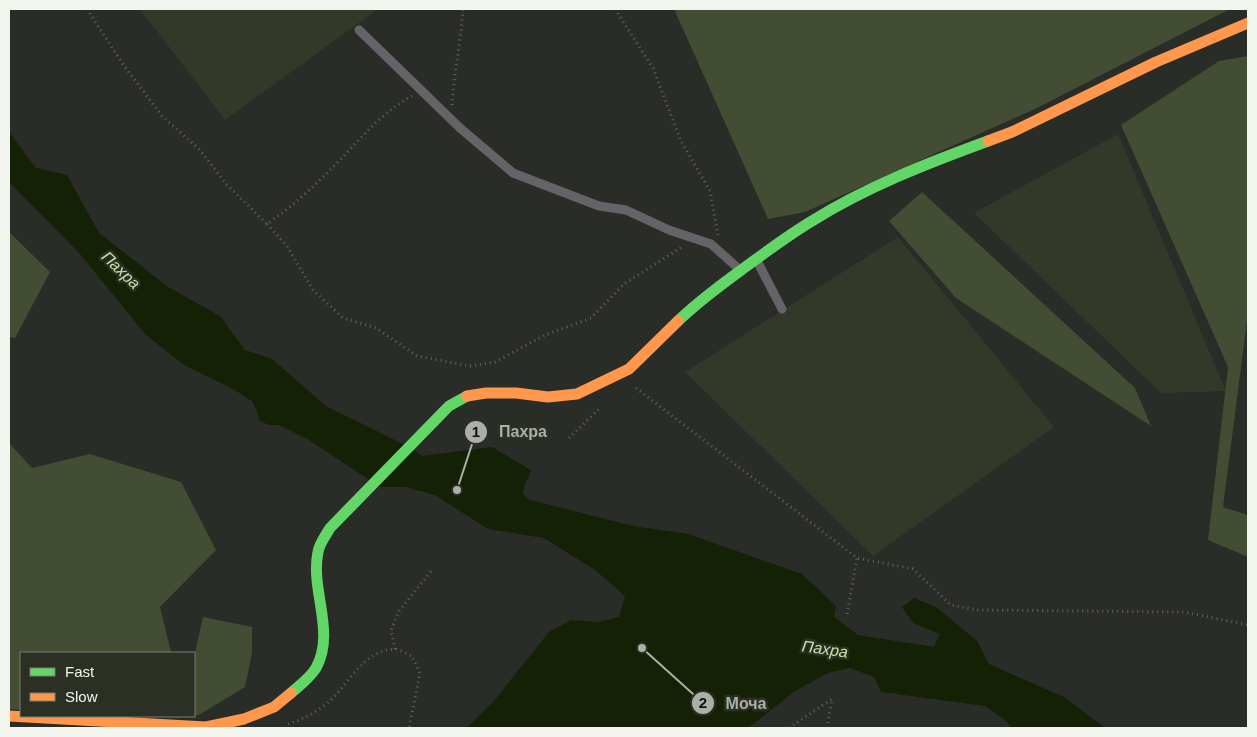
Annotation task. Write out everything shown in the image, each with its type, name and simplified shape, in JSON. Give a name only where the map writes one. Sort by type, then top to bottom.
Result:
[{"type":"main road","points":[[9,716],[88,724],[206,727],[244,720],[274,707],[306,680],[316,667],[322,649],[324,626],[316,574],[318,550],[330,528],[449,406],[468,395],[486,392],[548,397],[577,394],[629,368],[698,302],[812,221],[857,196],[942,158],[1012,132],[1156,62],[1248,23]]},
{"type":"lane","points":[[359,30],[452,120],[513,173],[599,206],[626,210],[668,230],[711,244],[741,270]]},
{"type":"lane","points":[[756,259],[782,309]]},
{"type":"path","points":[[87,9],[122,63],[162,116],[199,149],[228,185],[287,246],[313,290],[343,318],[376,328],[417,356],[471,366],[495,362],[545,335],[591,318],[624,284],[694,239]]},
{"type":"path","points":[[452,120],[453,86],[463,9]]},
{"type":"path","points":[[615,9],[653,68],[681,142],[710,191],[723,255]]},
{"type":"path","points":[[267,224],[282,214],[329,172],[364,134],[397,104],[421,90]]},
{"type":"path","points":[[635,388],[857,558],[913,569],[952,605],[977,610],[1184,612],[1248,624]]},
{"type":"path","points":[[569,438],[601,407]]},
{"type":"path","points":[[848,614],[857,558]]},
{"type":"path","points":[[395,649],[391,630],[399,611],[432,570]]},
{"type":"path","points":[[274,707],[285,725],[301,720],[327,704],[356,669],[376,654],[395,649],[412,656],[420,673],[409,728]]},
{"type":"path","points":[[789,728],[832,699],[827,728]]},
{"type":"shaded area","points":[[140,9],[378,9],[225,120]]},
{"type":"shaded area","points":[[674,9],[1230,9],[1037,108],[805,212],[768,219]]},
{"type":"shaded area","points":[[1248,56],[1248,313],[1223,507],[1248,515],[1248,557],[1208,540],[1228,367],[1121,125],[1219,61]]},
{"type":"shaded area","points":[[1118,134],[1226,391],[1161,393],[974,213]]},
{"type":"shaded area","points":[[922,192],[1135,388],[1151,426],[956,298],[889,221]]},
{"type":"shaded area","points":[[9,232],[50,272],[15,338],[9,337]]},
{"type":"shaded area","points":[[898,237],[1054,427],[873,556],[685,372]]},
{"type":"shaded area","points":[[9,443],[32,468],[90,454],[181,482],[216,550],[160,607],[171,652],[20,652],[20,710],[9,709]]},
{"type":"shaded area","points":[[203,617],[252,627],[252,653],[245,687],[199,715],[195,715],[195,653]]},
{"type":"water","points":[[9,132],[36,168],[67,175],[99,233],[168,287],[220,316],[245,350],[272,359],[326,406],[409,447],[422,456],[492,447],[531,470],[522,493],[530,500],[633,526],[688,534],[802,574],[836,606],[834,617],[858,635],[934,647],[940,634],[913,623],[902,607],[914,598],[936,607],[977,641],[989,664],[1064,697],[1105,728],[1012,728],[1005,720],[985,706],[881,692],[874,677],[850,668],[828,673],[795,691],[748,728],[467,728],[493,702],[549,632],[571,620],[599,622],[619,617],[625,596],[595,570],[544,538],[488,529],[435,495],[405,487],[380,487],[309,440],[279,425],[269,425],[260,421],[253,402],[235,390],[184,365],[145,334],[80,254],[9,182]]},
{"type":"traffic: fast","points":[[678,321],[708,295],[766,252],[833,209],[898,176],[988,141]]},
{"type":"traffic: fast","points":[[291,693],[314,672],[322,654],[324,640],[323,625],[316,566],[319,549],[330,528],[449,406],[467,396]]},
{"type":"traffic: slow","points":[[988,141],[1012,132],[1156,62],[1248,23]]},
{"type":"traffic: slow","points":[[467,396],[486,393],[516,393],[548,397],[577,394],[629,369],[678,321]]},
{"type":"traffic: slow","points":[[27,717],[206,727],[244,719],[274,707],[291,693]]},
{"type":"traffic: slow","points":[[9,716],[20,717]]},
{"type":"place","name":"Пахра","points":[[457,490]]},
{"type":"place","name":"Моча","points":[[642,648]]}]
